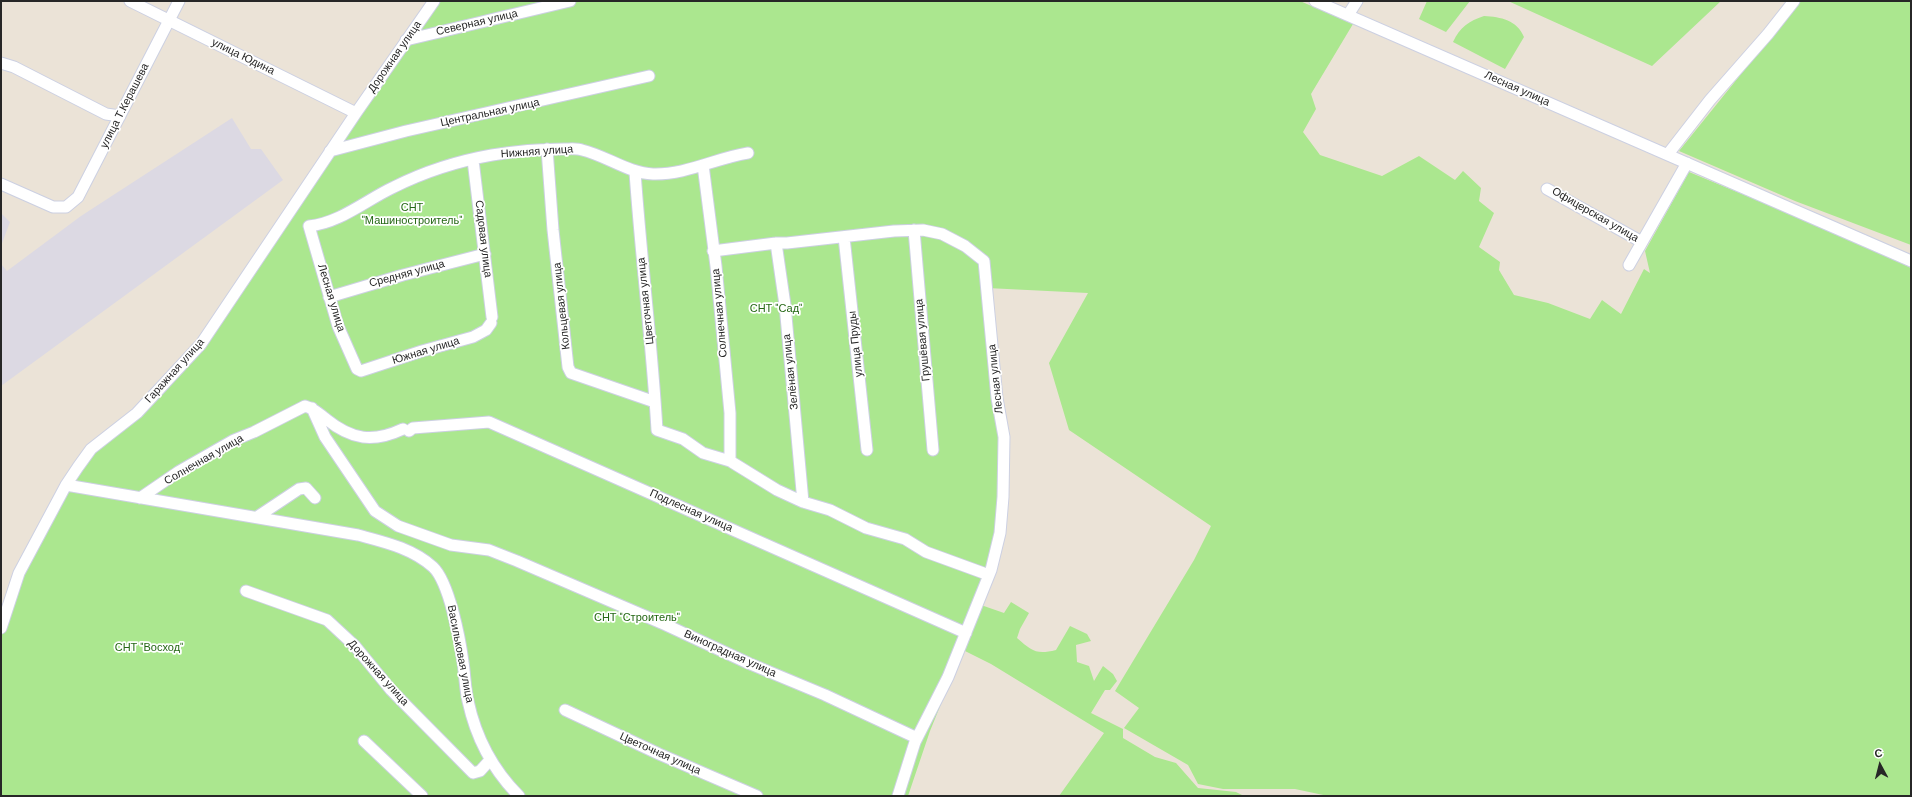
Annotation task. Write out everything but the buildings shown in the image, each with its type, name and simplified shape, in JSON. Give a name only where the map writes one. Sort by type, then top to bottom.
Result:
[{"type":"street","name":"улица Юдина","points":[[130,1],[356,113]]},
{"type":"street","name":"улица Т.Керашева","points":[[1,184],[53,207],[66,207],[78,197],[179,1]]},
{"type":"street","name":"Дорожная улица","points":[[356,113],[434,1]]},
{"type":"street","name":"Северная улица","points":[[406,40],[570,1]]},
{"type":"street","name":"Лесная улица","points":[[1315,1],[1911,260]]},
{"type":"street","points":[[1348,15],[1356,1]]},
{"type":"street","points":[[1668,154],[1710,100],[1768,34],[1794,1]]},
{"type":"street","points":[[1,63],[14,67],[106,114],[120,116]]},
{"type":"street","name":"Центральная улица","points":[[330,152],[413,130],[649,76]]},
{"type":"street","name":"Гаражная улица","points":[[1,628],[19,573],[66,485],[91,449],[137,413],[201,344],[356,113]]},
{"type":"street","name":"Нижняя улица","points":[[309,226],[319,225],[336,218],[392,187],[420,175],[473,160],[513,152],[547,149],[581,149],[612,160],[635,172],[672,173],[730,156],[748,153]]},
{"type":"street","name":"Кольцевая улица","points":[[547,149],[553,230],[568,367],[571,373],[655,402]]},
{"type":"street","name":"Садовая улица","points":[[473,160],[485,254],[491,320]]},
{"type":"street","points":[[1629,266],[1687,163]]},
{"type":"street","name":"Солнечная улица","points":[[703,165],[708,197],[730,413],[730,461]]},
{"type":"street","name":"Цветочная улица","points":[[635,172],[657,430],[683,439],[703,453],[730,461]]},
{"type":"street","name":"Офицерская улица","points":[[1547,189],[1642,242]]},
{"type":"street","name":"Лесная улица","points":[[309,226],[338,326],[357,369]]},
{"type":"street","name":"Лесная улица","points":[[914,230],[923,230],[942,234],[966,246],[984,261],[997,398],[1004,437],[1003,497],[1000,533],[989,575]]},
{"type":"street","points":[[713,252],[776,243],[914,230]]},
{"type":"street","name":"Грушёвая улица","points":[[914,230],[932,450]]},
{"type":"street","name":"улица Пруды","points":[[844,237],[867,450]]},
{"type":"street","name":"Зелёная улица","points":[[776,243],[785,305],[803,502]]},
{"type":"street","name":"Средняя улица","points":[[329,297],[396,277],[485,254]]},
{"type":"street","name":"Южная улица","points":[[357,369],[361,371],[422,351],[473,337],[486,330],[491,320]]},
{"type":"street","name":"Солнечная улица","points":[[140,498],[178,472],[234,440],[254,432],[305,406],[312,408]]},
{"type":"street","name":"Подлесная улица","points":[[312,408],[342,430],[360,436],[375,438],[414,428],[489,422],[966,633]]},
{"type":"street","name":"Виноградная улица","points":[[312,408],[325,437],[375,511],[398,526],[451,544],[489,550],[517,561],[666,625],[748,663],[825,695],[917,738]]},
{"type":"street","points":[[730,461],[777,490],[803,502],[830,510],[866,528],[905,539],[926,552],[989,575],[948,677],[917,738],[898,796]]},
{"type":"street","points":[[66,485],[140,498]]},
{"type":"street","points":[[257,517],[299,489],[306,488],[315,498]]},
{"type":"street","name":"Васильковая улица","points":[[140,498],[257,517],[389,543],[414,555],[434,568],[445,588],[452,607],[463,660],[468,700],[477,732],[490,760],[503,780],[519,796]]},
{"type":"street","name":"Дорожная улица","points":[[246,591],[327,620],[355,646],[391,690],[473,773],[480,771],[490,760]]},
{"type":"street","name":"Цветочная улица","points":[[565,710],[623,738],[757,796]]},
{"type":"street","points":[[364,741],[422,796]]},
{"type":"shaded area","points":[[232,118],[251,149],[261,149],[283,180],[1,386],[1,264],[7,271],[81,216]]},
{"type":"shaded area","points":[[1,213],[10,222],[1,246]]},
{"type":"green space","points":[[434,1],[1300,1],[1353,24],[1311,94],[1316,109],[1303,132],[1320,155],[1382,176],[1419,156],[1455,180],[1463,171],[1481,188],[1479,201],[1494,213],[1479,247],[1500,262],[1499,270],[1514,295],[1548,303],[1590,319],[1602,300],[1621,314],[1644,269],[1650,273],[1645,251],[1689,172],[1875,249],[1911,268],[1911,796],[1328,796],[1295,789],[1223,789],[1198,784],[1188,765],[1124,728],[1139,708],[1115,691],[1194,560],[1211,526],[1069,430],[1049,363],[1088,293],[987,288],[1004,437],[1000,533],[898,796],[1,796],[1,628],[19,573],[78,467],[137,413],[201,344]]},
{"type":"green space","points":[[1427,1],[1470,1],[1446,32],[1419,19]]},
{"type":"green space","points":[[1508,1],[1721,1],[1652,66]]},
{"type":"green space","points":[[1800,1],[1911,1],[1911,245],[1795,201],[1679,151]]},
{"type":"green space","points":[[1484,16],[1508,20],[1521,31],[1524,37],[1505,69],[1453,42],[1462,28],[1474,20]]},
{"type":"green space","points":[[1011,602],[1029,613],[1017,638],[1035,651],[1044,652],[1056,650],[1070,626],[1087,634],[1091,641],[1076,645],[1077,662],[1089,666],[1094,681],[1103,666],[1113,674],[1117,681],[1110,690],[1105,690],[1091,713],[1123,729],[1123,738],[1155,757],[1176,763],[1198,788],[1236,792],[1244,796],[1059,796],[1104,733],[991,664],[963,650],[930,731],[908,796],[900,796],[917,743],[981,605],[1004,613]]},
{"type":"park label","name":"СНТ \"Машиностроитель\"","points":[[412,214]]},
{"type":"park label","name":"СНТ \"Сад\"","points":[[776,309]]},
{"type":"park label","name":"СНТ \"Строитель\"","points":[[637,618]]},
{"type":"park label","name":"СНТ \"Восход\"","points":[[149,648]]}]
